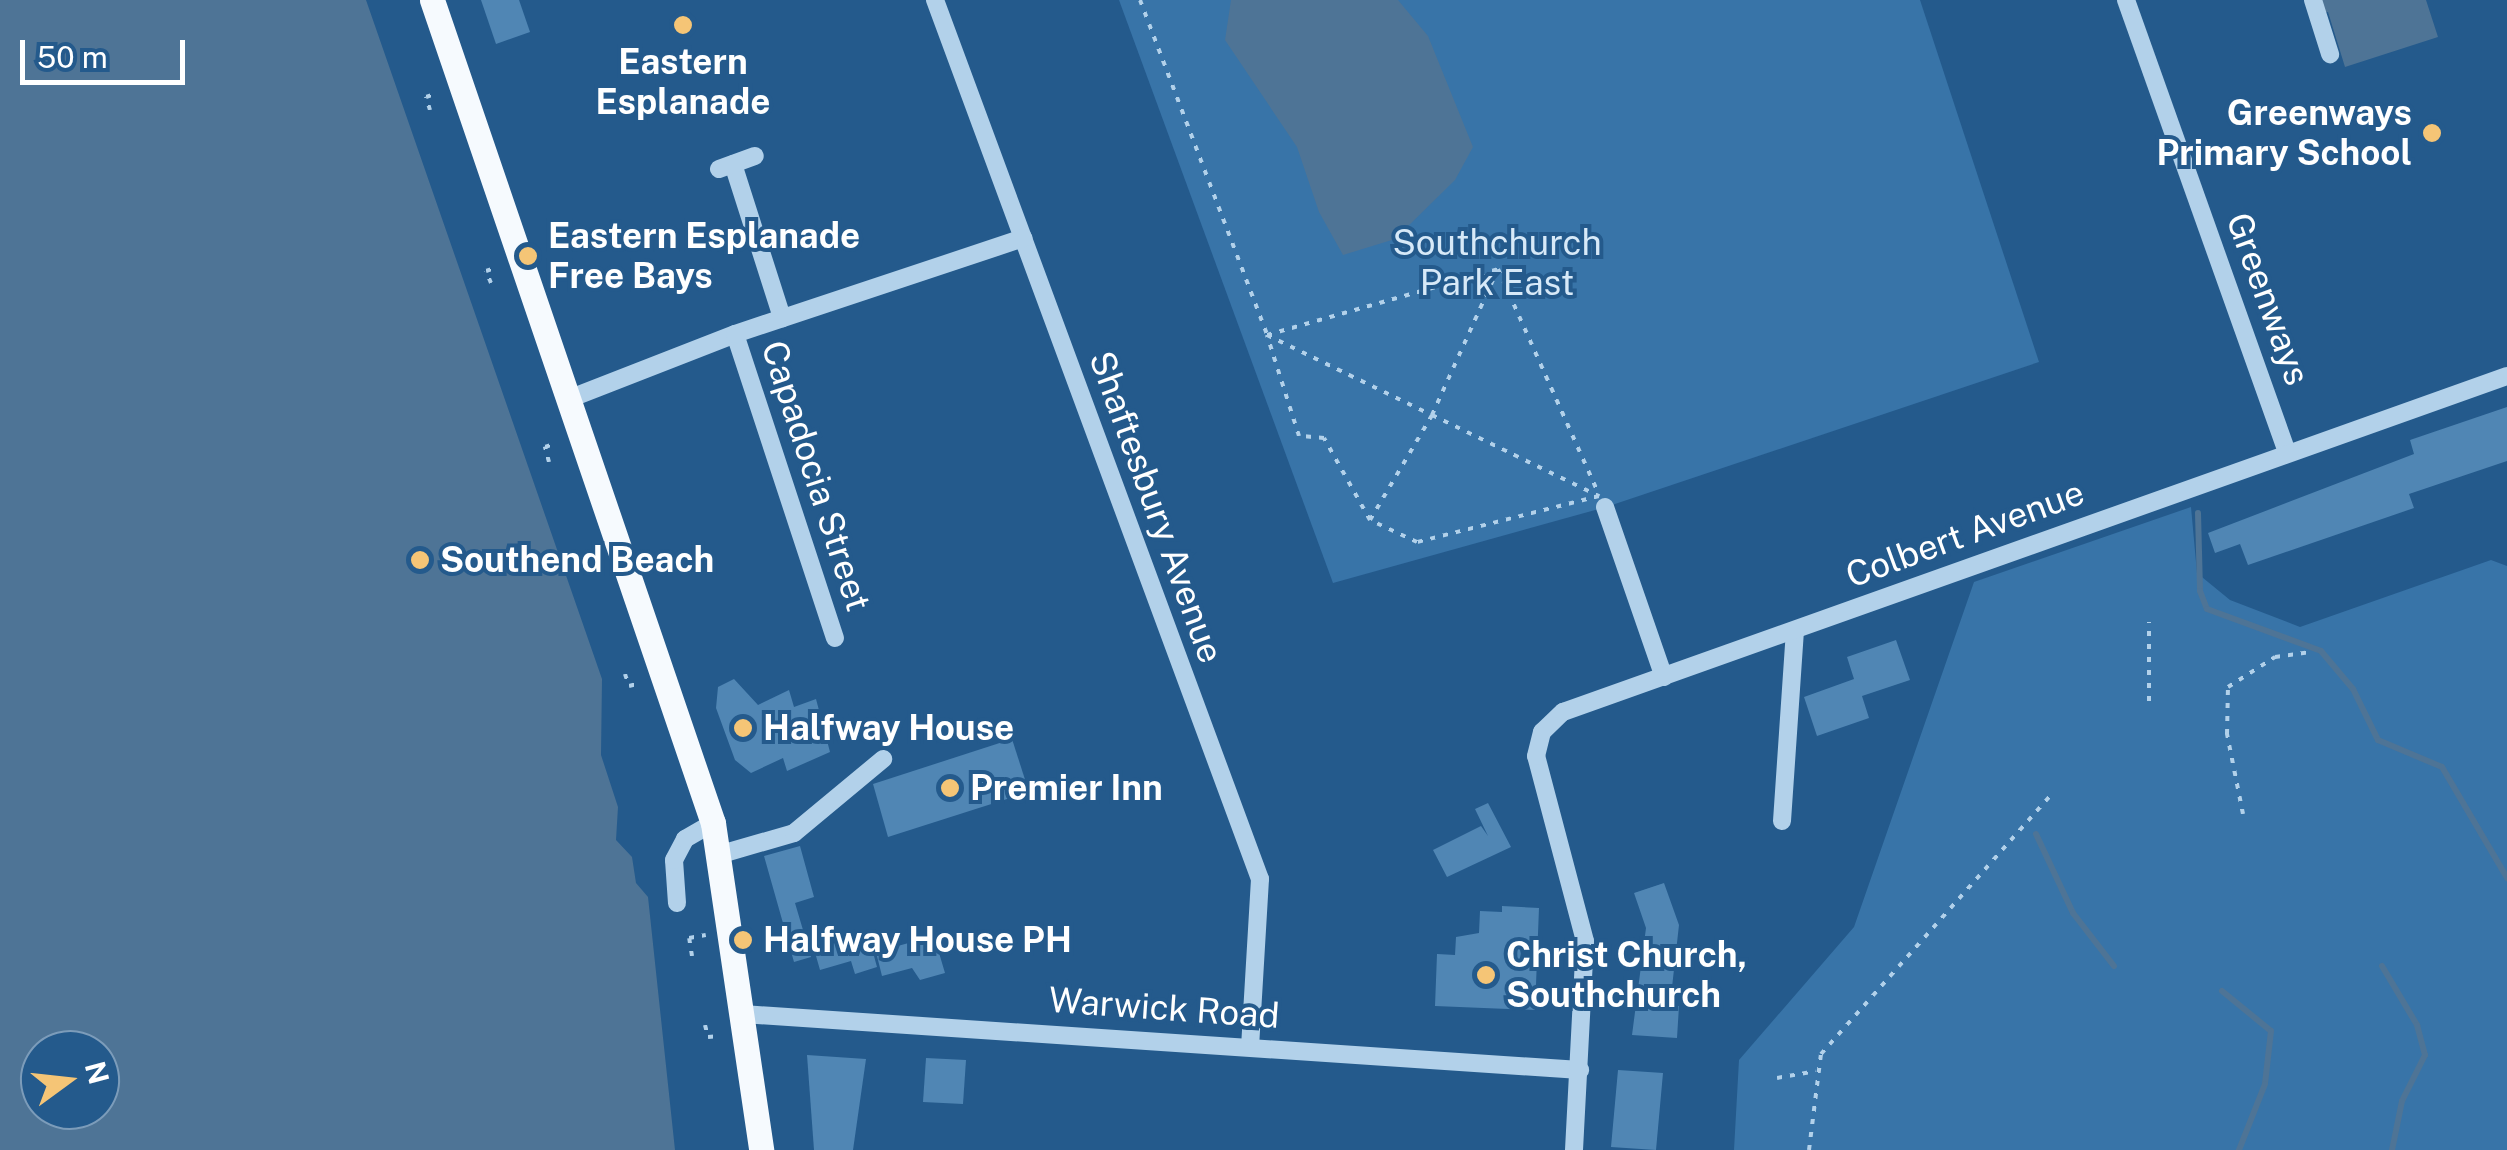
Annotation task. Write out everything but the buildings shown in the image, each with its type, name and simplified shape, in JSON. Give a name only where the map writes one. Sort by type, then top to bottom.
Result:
[{"type":"main road","points":[[432,0],[713,823],[731,1016],[761,1150]]},
{"type":"street","name":"Shaftesbury Avenue","points":[[935,0],[1260,879],[1250,1046]]},
{"type":"street","name":"Greenways","points":[[2126,0],[2288,450]]},
{"type":"street","points":[[2312,0],[2330,54]]},
{"type":"street","points":[[755,156],[726,166],[782,318]]},
{"type":"street","points":[[566,400],[735,334],[1023,238]]},
{"type":"street","name":"Capadocia Street","points":[[735,334],[835,638]]},
{"type":"street","name":"Colbert Avenue","points":[[1574,1150],[1586,941],[1536,756],[1542,732],[1563,712],[2288,450],[2507,376]]},
{"type":"street","points":[[1602,502],[1664,677]]},
{"type":"street","points":[[1782,821],[1795,631]]},
{"type":"street","points":[[718,855],[804,827],[883,760]]},
{"type":"street","points":[[677,902],[674,860],[685,839],[713,823]]},
{"type":"street","name":"Warwick Road","points":[[731,1016],[1250,1046],[1580,1070]]},
{"type":"path","points":[[1140,0],[1268,335],[1299,436],[1324,438],[1370,520],[1417,542],[1602,502]]},
{"type":"path","points":[[430,110],[426,97],[436,94]]},
{"type":"path","points":[[490,282],[486,271],[495,268]]},
{"type":"path","points":[[1268,335],[1498,269]]},
{"type":"path","points":[[1370,520],[1432,415],[1498,269]]},
{"type":"path","points":[[1498,269],[1602,502]]},
{"type":"path","points":[[1268,335],[1602,502]]},
{"type":"path","points":[[549,462],[545,447],[554,444]]},
{"type":"path","points":[[2148,701],[2149,622]]},
{"type":"path","points":[[2243,814],[2230,756],[2228,687],[2275,658],[2309,652]]},
{"type":"path","points":[[638,669],[645,686]]},
{"type":"path","points":[[625,674],[629,686],[637,684]]},
{"type":"path","points":[[1809,1150],[1815,1071],[1821,1054],[1911,947],[2054,792]]},
{"type":"path","points":[[692,956],[689,938],[711,934],[708,917]]},
{"type":"path","points":[[724,1054],[731,1016]]},
{"type":"path","points":[[705,1025],[708,1037]]},
{"type":"path","points":[[1776,1078],[1815,1071]]},
{"type":"green space","name":"Southchurch Park East","points":[[1119,0],[1920,0],[2039,362],[1606,507],[1333,583]]},
{"type":"green space","points":[[2191,507],[2197,573],[2230,600],[2300,627],[2491,560],[2507,566],[2507,1150],[1734,1150],[1739,1060],[1854,927],[1974,582]]},
{"type":"shaded area","points":[[0,0],[366,0],[602,679],[601,755],[618,807],[616,840],[632,857],[636,883],[648,897],[675,1150],[0,1150]]},
{"type":"shaded area","points":[[1231,0],[1398,0],[1428,36],[1473,147],[1455,180],[1395,239],[1343,255],[1319,212],[1297,147],[1225,40]]},
{"type":"shaded area","points":[[2317,0],[2426,0],[2438,37],[2345,67],[2328,12],[2321,13]]},
{"type":"waterway","points":[[2198,513],[2200,591],[2207,609],[2321,651],[2353,689],[2378,740],[2442,767],[2507,878]]},
{"type":"waterway","points":[[2036,834],[2073,913],[2114,966]]},
{"type":"waterway","points":[[2382,966],[2417,1025],[2425,1055],[2402,1101],[2392,1150]]},
{"type":"waterway","points":[[2222,991],[2271,1031],[2265,1084],[2239,1150]]},
{"type":"place","name":"Eastern Esplanade","points":[[683,25]]},
{"type":"place","name":"Greenways Primary School","points":[[2432,133]]},
{"type":"place","name":"Eastern Esplanade Free Bays","points":[[528,256]]},
{"type":"place","name":"Southend Beach","points":[[420,560]]},
{"type":"place","name":"Halfway House","points":[[743,728]]},
{"type":"place","name":"Premier Inn","points":[[950,788]]},
{"type":"place","name":"Halfway House PH","points":[[743,940]]},
{"type":"place","name":"Christ Church, Southchurch","points":[[1486,975]]}]
